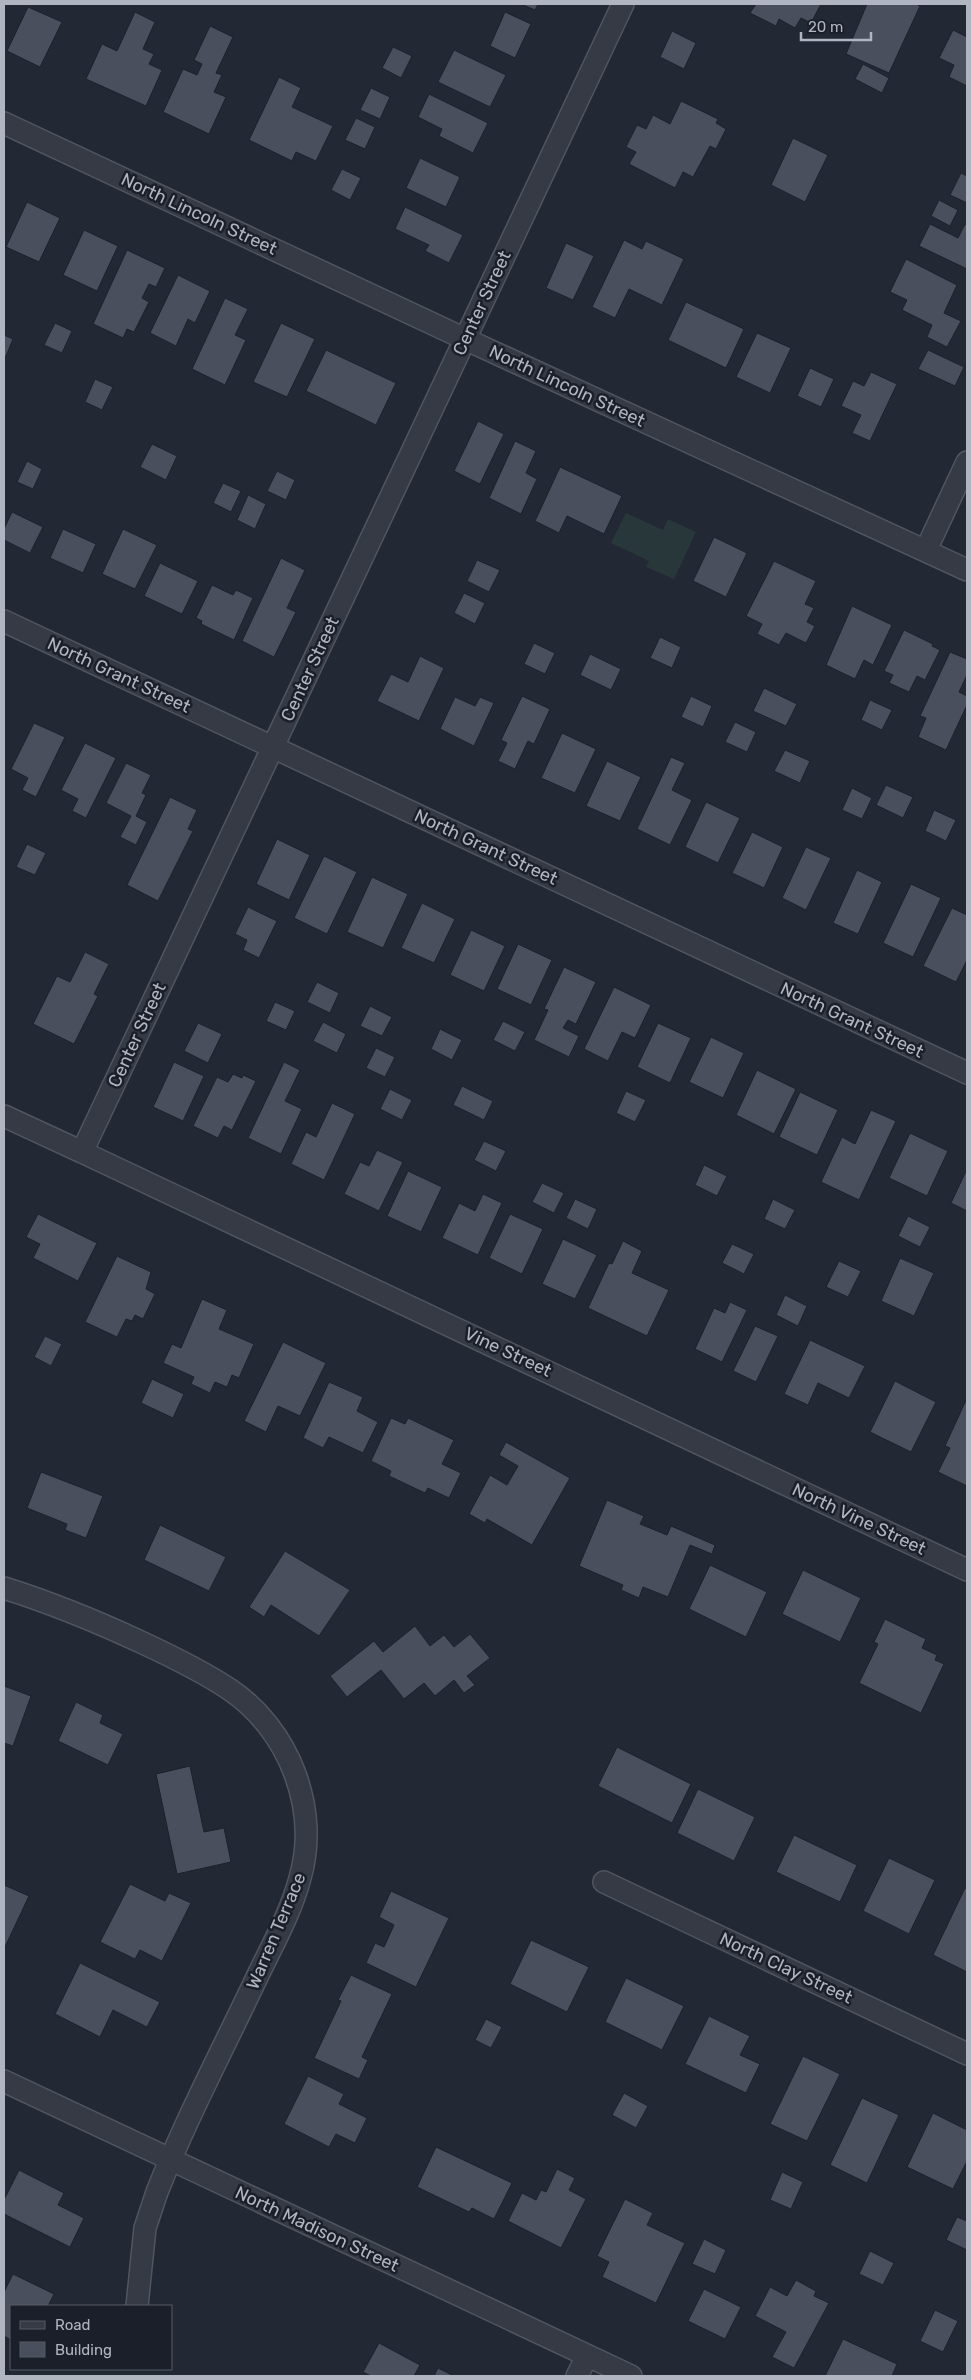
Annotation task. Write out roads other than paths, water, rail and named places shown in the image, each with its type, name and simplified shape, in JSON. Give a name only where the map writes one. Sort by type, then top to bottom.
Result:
[{"type":"street","name":"Center Street","points":[[82,1152],[623,4]]},
{"type":"street","name":"North Lincoln Street","points":[[4,123],[465,339],[967,570]]},
{"type":"street","points":[[926,550],[967,462]]},
{"type":"street","name":"North Grant Street","points":[[4,621],[967,1074]]},
{"type":"street","points":[[4,1116],[82,1152]]},
{"type":"street","name":"Vine Street","points":[[82,1152],[751,1468]]},
{"type":"street","name":"North Vine Street","points":[[751,1468],[967,1570]]},
{"type":"street","name":"Warren Terrace","points":[[4,1588],[95,1621],[187,1664],[231,1690],[267,1724],[281,1744],[301,1789],[306,1854],[300,1879],[261,1969],[156,2192],[146,2228],[137,2305]]},
{"type":"street","name":"North Clay Street","points":[[604,1882],[967,2054]]},
{"type":"street","name":"North Madison Street","points":[[4,2081],[631,2376]]},
{"type":"street","points":[[577,2376],[587,2356]]}]
